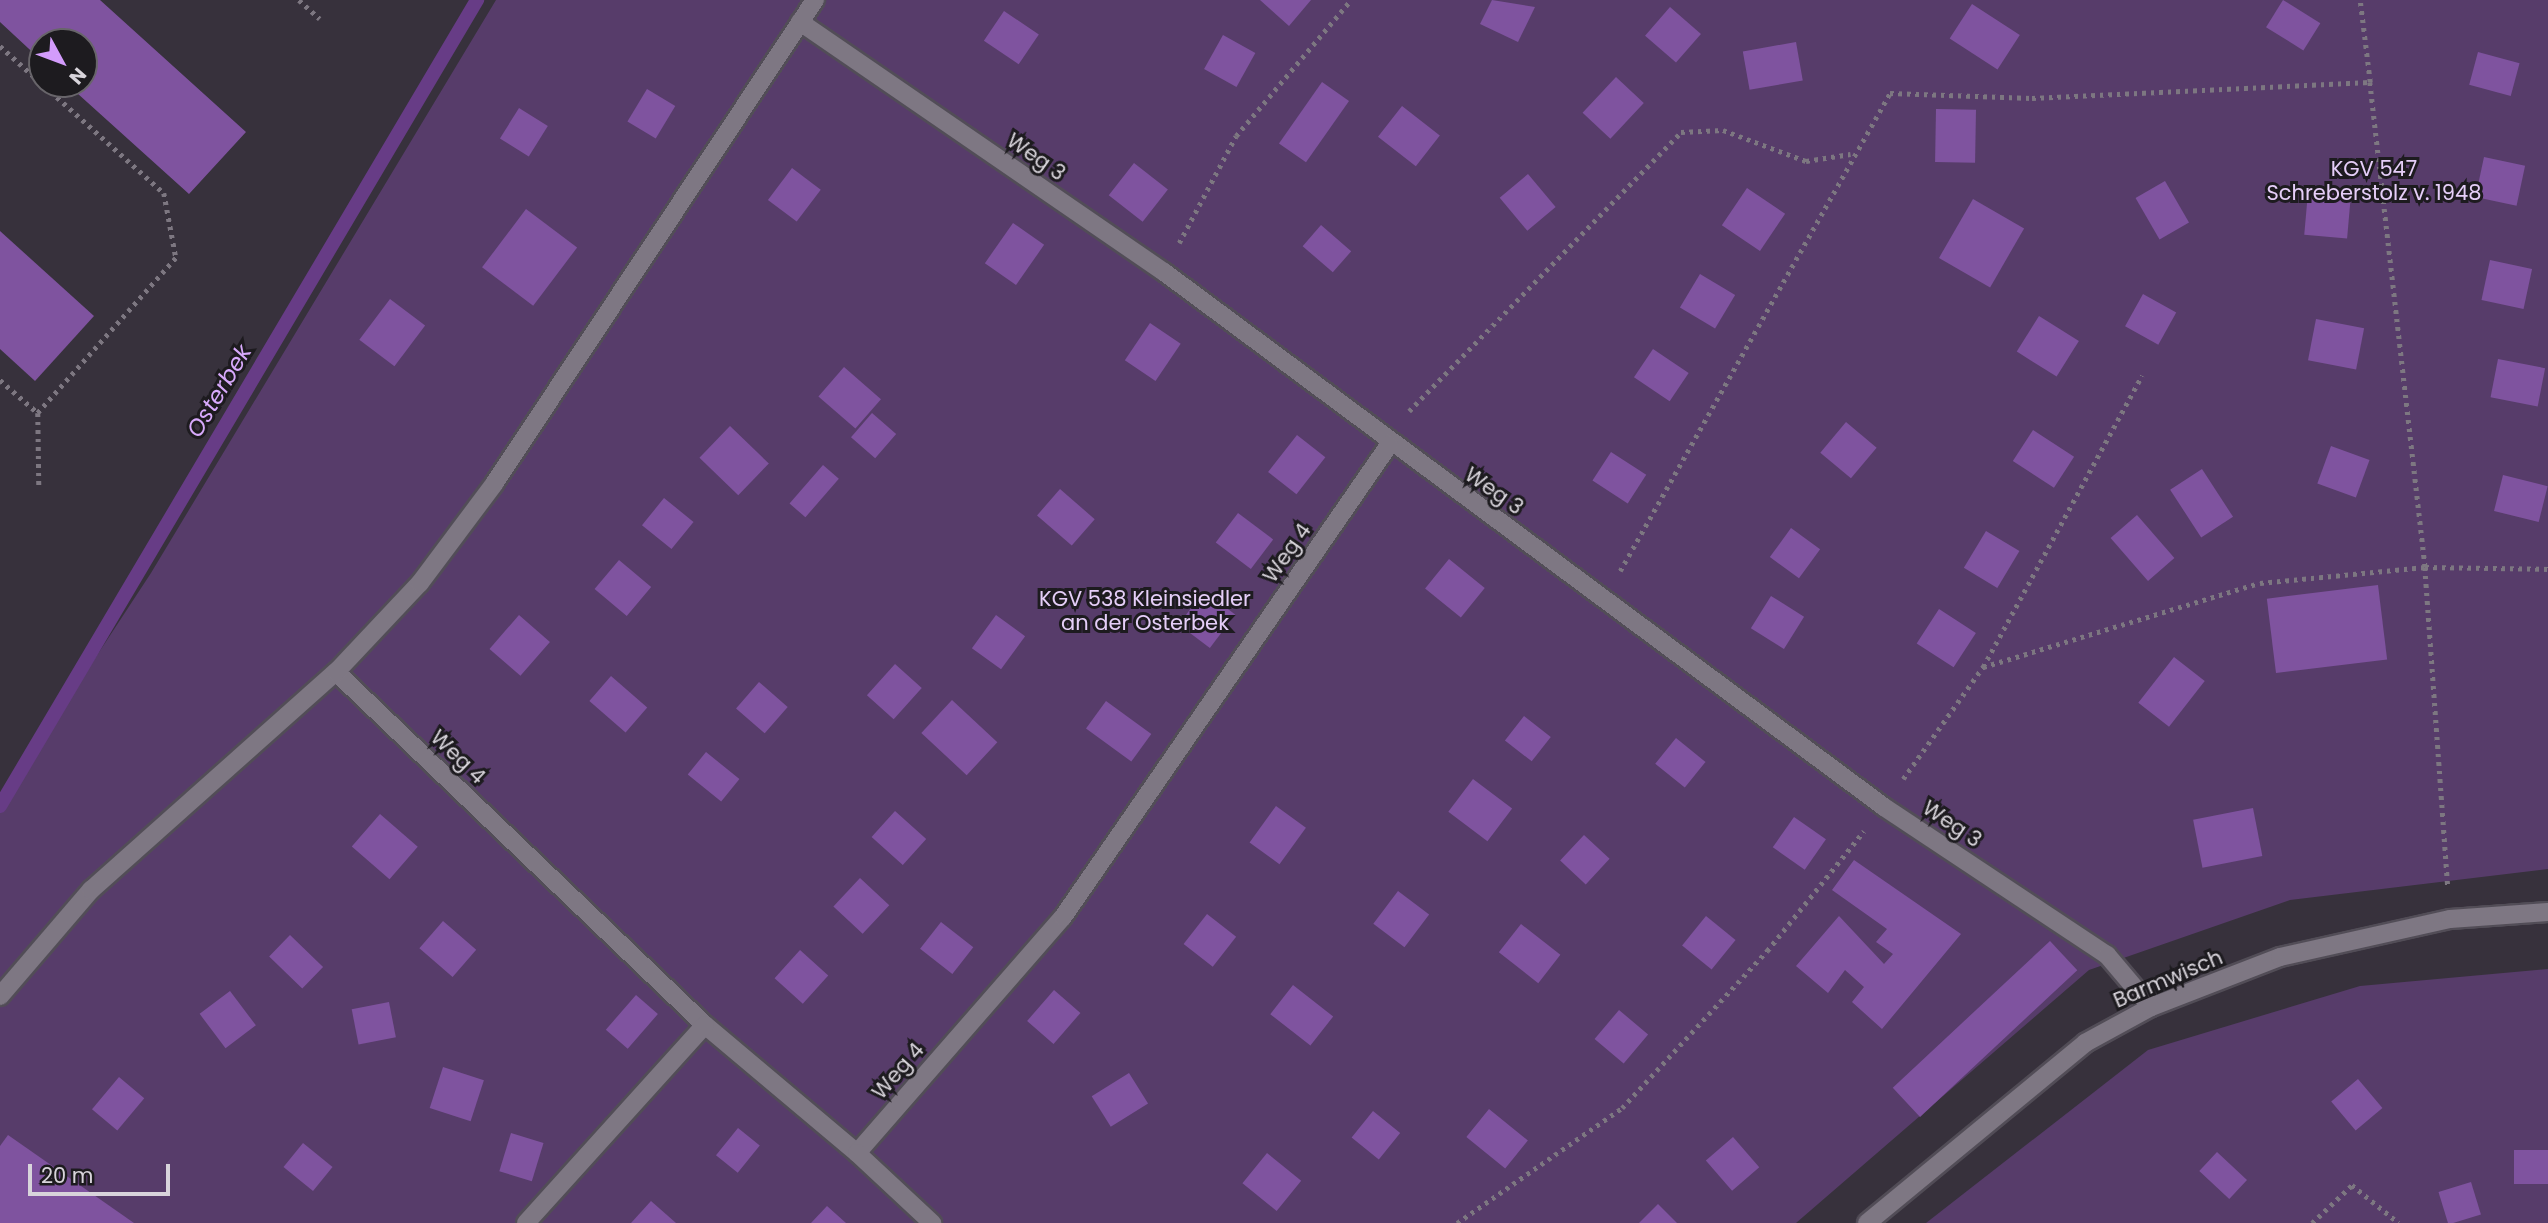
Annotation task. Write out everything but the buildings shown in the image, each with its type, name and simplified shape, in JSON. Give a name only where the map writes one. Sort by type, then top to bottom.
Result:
[{"type":"street","points":[[0,996],[91,890],[336,672],[420,583],[494,484],[815,0]]},
{"type":"street","name":"Weg 3","points":[[800,23],[1164,272],[1389,445],[1605,597],[1884,807],[2107,955],[2151,1007]]},
{"type":"street","name":"Weg 4","points":[[336,672],[705,1025],[857,1153],[1063,917],[1389,445]]},
{"type":"street","name":"Barmwisch","points":[[1867,1223],[2085,1043],[2151,1007],[2280,957],[2451,919],[2548,912]]},
{"type":"street","points":[[526,1223],[705,1025]]},
{"type":"street","points":[[857,1153],[932,1223]]},
{"type":"path","points":[[299,0],[320,19]]},
{"type":"path","points":[[1164,272],[1236,136],[1351,0]]},
{"type":"path","points":[[2360,0],[2425,567],[2451,919]]},
{"type":"path","points":[[0,46],[164,193],[176,258],[37,413],[39,488]]},
{"type":"path","points":[[1605,597],[1851,154],[1891,93],[2032,98],[2370,82]]},
{"type":"path","points":[[1389,445],[1406,415],[1681,132],[1723,130],[1806,161],[1851,154]]},
{"type":"path","points":[[1457,1223],[1622,1108],[1768,951],[1884,807],[1983,667],[2142,375]]},
{"type":"path","points":[[0,380],[37,413]]},
{"type":"path","points":[[1983,667],[2260,583],[2425,567],[2548,569]]},
{"type":"path","points":[[2312,1223],[2352,1185],[2399,1223]]},
{"type":"green space","name":"KGV 538 Kleinsiedler an der Osterbek","points":[[496,0],[2548,0],[2548,869],[2290,900],[2089,970],[1796,1223],[0,1223],[0,803],[151,573]]},
{"type":"green space","points":[[2548,969],[2548,1223],[1926,1223],[2148,1050],[2360,986]]},
{"type":"waterway","name":"Osterbek","points":[[0,806],[477,0]]},
{"type":"park label","name":"KGV 547 Schreberstolz v. 1948","points":[[2374,181]]}]
